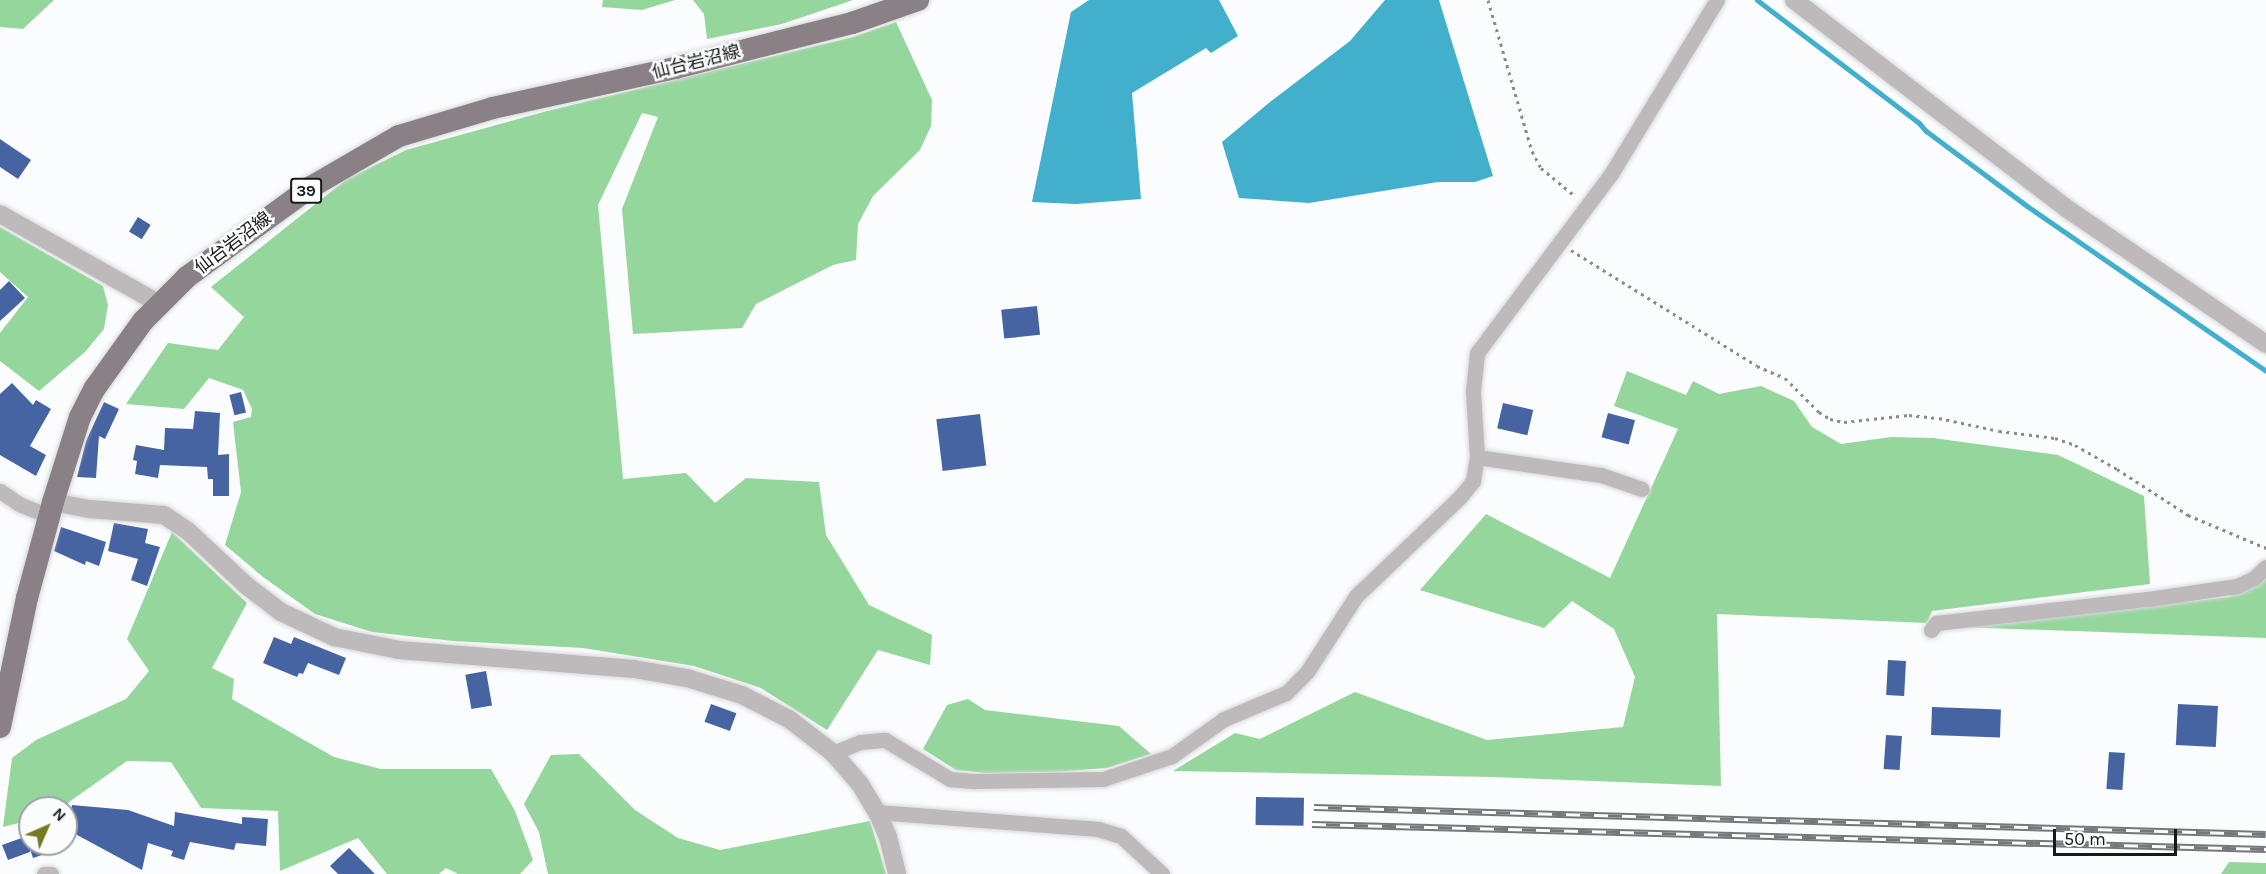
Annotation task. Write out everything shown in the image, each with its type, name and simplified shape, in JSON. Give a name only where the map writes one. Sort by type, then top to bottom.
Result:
[{"type":"main road","name":"仙台岩沼線","points":[[0,727],[12,659],[51,509],[77,426],[95,388],[143,321],[218,253],[302,193],[399,136],[493,108],[675,68],[852,23],[918,0]]},
{"type":"street","points":[[833,753],[860,742],[885,740],[950,779],[975,781],[1102,778],[1172,756],[1224,719],[1286,693],[1307,672],[1356,596],[1386,564],[1444,513],[1473,481],[1477,457],[1473,391],[1477,353],[1611,174],[1717,0]]},
{"type":"street","points":[[1794,0],[2066,208],[2266,344]]},
{"type":"street","points":[[0,214],[160,304]]},
{"type":"street","points":[[1477,457],[1601,475],[1642,489]]},
{"type":"street","points":[[0,491],[19,504],[51,509],[90,508],[164,515],[189,531],[247,586],[281,612],[334,638],[399,650],[634,669],[717,685],[768,707],[789,719],[833,753],[860,784],[877,812],[888,837],[897,874]]},
{"type":"street","points":[[1931,630],[1936,623],[2148,599],[2237,586],[2254,578],[2266,567]]},
{"type":"street","points":[[877,812],[1098,829],[1121,836],[1162,874]]},
{"type":"street","points":[[44,874],[51,874]]},
{"type":"path","points":[[1488,0],[1532,151],[1541,168],[1587,205]]},
{"type":"path","points":[[1559,243],[1757,366],[1785,378],[1819,412],[1830,419],[1844,422],[1908,416],[1939,418],[1999,431],[2055,438],[2075,445],[2188,514],[2266,548]]},
{"type":"green space","points":[[0,0],[54,0],[23,29],[0,27]]},
{"type":"green space","points":[[603,0],[675,0],[642,10],[602,7]]},
{"type":"green space","points":[[693,0],[853,0],[782,24],[707,39],[704,14]]},
{"type":"green space","points":[[896,22],[932,100],[931,126],[920,150],[873,196],[858,224],[856,260],[833,265],[756,304],[742,328],[633,334],[622,209],[658,117],[642,113],[598,205],[623,479],[686,473],[715,503],[746,478],[819,482],[826,535],[869,605],[932,635],[930,665],[878,650],[827,730],[761,688],[694,666],[583,648],[453,641],[372,632],[315,614],[263,577],[225,545],[241,492],[233,422],[251,417],[252,409],[243,390],[209,378],[184,409],[126,404],[168,343],[218,350],[244,317],[211,287],[347,179],[406,150],[547,111],[853,37]]},
{"type":"green space","points":[[0,227],[103,286],[108,305],[104,329],[85,352],[39,391],[0,361],[0,333],[28,297],[0,272]]},
{"type":"green space","points":[[1627,371],[1686,395],[1693,381],[1719,394],[1761,386],[1794,401],[1812,427],[1841,444],[1891,437],[1933,438],[2058,455],[2144,496],[2150,584],[1932,611],[1927,623],[1717,614],[1721,786],[1492,777],[1173,771],[1235,733],[1260,739],[1355,692],[1487,740],[1623,727],[1635,677],[1614,629],[1572,601],[1544,628],[1420,590],[1486,514],[1610,578],[1678,429],[1614,406]]},
{"type":"green space","points":[[172,532],[247,603],[212,668],[234,679],[232,699],[334,757],[381,769],[491,769],[515,811],[533,860],[520,874],[458,874],[446,868],[439,874],[387,874],[358,838],[280,871],[278,811],[201,808],[171,762],[127,761],[77,796],[18,796],[18,823],[3,827],[12,758],[36,740],[126,699],[149,671],[127,639]]},
{"type":"green space","points":[[2266,578],[2266,638],[1960,627],[2229,597]]},
{"type":"green space","points":[[968,699],[985,710],[1119,726],[1151,754],[1107,768],[987,773],[956,770],[923,749],[947,705]]},
{"type":"green space","points":[[579,754],[635,810],[678,838],[720,850],[870,821],[886,874],[548,874],[539,832],[524,804],[551,755]]},
{"type":"green space","points":[[2229,862],[2266,863],[2266,874],[2221,874]]},
{"type":"water","points":[[1089,0],[1219,0],[1238,36],[1211,53],[1206,48],[1132,93],[1141,199],[1076,204],[1032,202],[1071,12]]},
{"type":"water","points":[[1385,0],[1439,0],[1493,176],[1475,182],[1438,182],[1309,203],[1239,198],[1222,142],[1350,41]]},
{"type":"building","points":[[0,139],[31,160],[18,179],[0,167]]},
{"type":"building","points":[[138,217],[151,225],[142,239],[129,231]]},
{"type":"building","points":[[9,281],[25,298],[0,321],[0,290]]},
{"type":"building","points":[[1037,306],[1040,335],[1004,339],[1001,310]]},
{"type":"building","points":[[12,383],[33,405],[36,400],[51,409],[30,446],[46,455],[36,476],[0,455],[0,394]]},
{"type":"building","points":[[241,392],[246,412],[234,415],[229,395]]},
{"type":"building","points":[[104,402],[119,409],[105,439],[99,436],[96,478],[77,477],[86,441]]},
{"type":"building","points":[[1503,403],[1533,410],[1527,435],[1497,428]]},
{"type":"building","points":[[195,411],[220,413],[218,455],[229,454],[229,496],[213,496],[213,479],[208,479],[207,467],[160,465],[158,478],[135,474],[137,461],[133,460],[136,445],[164,450],[165,428],[193,429]]},
{"type":"building","points":[[1608,413],[1635,420],[1629,444],[1602,437]]},
{"type":"building","points":[[980,414],[986,466],[943,471],[936,419]]},
{"type":"building","points":[[114,523],[148,529],[145,543],[160,547],[147,586],[131,580],[138,559],[108,551]]},
{"type":"building","points":[[61,527],[106,542],[99,566],[86,561],[85,565],[54,551]]},
{"type":"building","points":[[274,637],[291,644],[294,637],[346,658],[339,675],[308,663],[303,674],[299,673],[297,677],[263,663]]},
{"type":"building","points":[[1888,660],[1906,661],[1904,696],[1886,695]]},
{"type":"building","points":[[486,671],[492,705],[471,709],[465,675]]},
{"type":"building","points":[[711,704],[736,713],[730,731],[705,722]]},
{"type":"building","points":[[2178,704],[2218,706],[2216,747],[2176,745]]},
{"type":"building","points":[[1932,707],[2001,709],[2000,737],[1931,735]]},
{"type":"building","points":[[1886,735],[1902,736],[1900,770],[1884,769]]},
{"type":"building","points":[[2109,752],[2125,753],[2122,790],[2106,789]]},
{"type":"building","points":[[1256,797],[1304,798],[1304,826],[1256,825]]},
{"type":"building","points":[[78,806],[128,810],[174,826],[175,812],[242,824],[242,817],[268,819],[266,846],[236,843],[234,850],[190,842],[184,860],[171,856],[173,851],[148,843],[142,870],[78,835]]},
{"type":"building","points":[[18,839],[19,856],[8,860],[2,845]]},
{"type":"building","points":[[349,848],[375,874],[338,874],[330,866]]},
{"type":"waterway","points":[[1757,0],[2027,206],[2266,371]]},
{"type":"railway","points":[[1314,807],[2266,834]]},
{"type":"railway","points":[[1312,824],[2266,849]]}]
